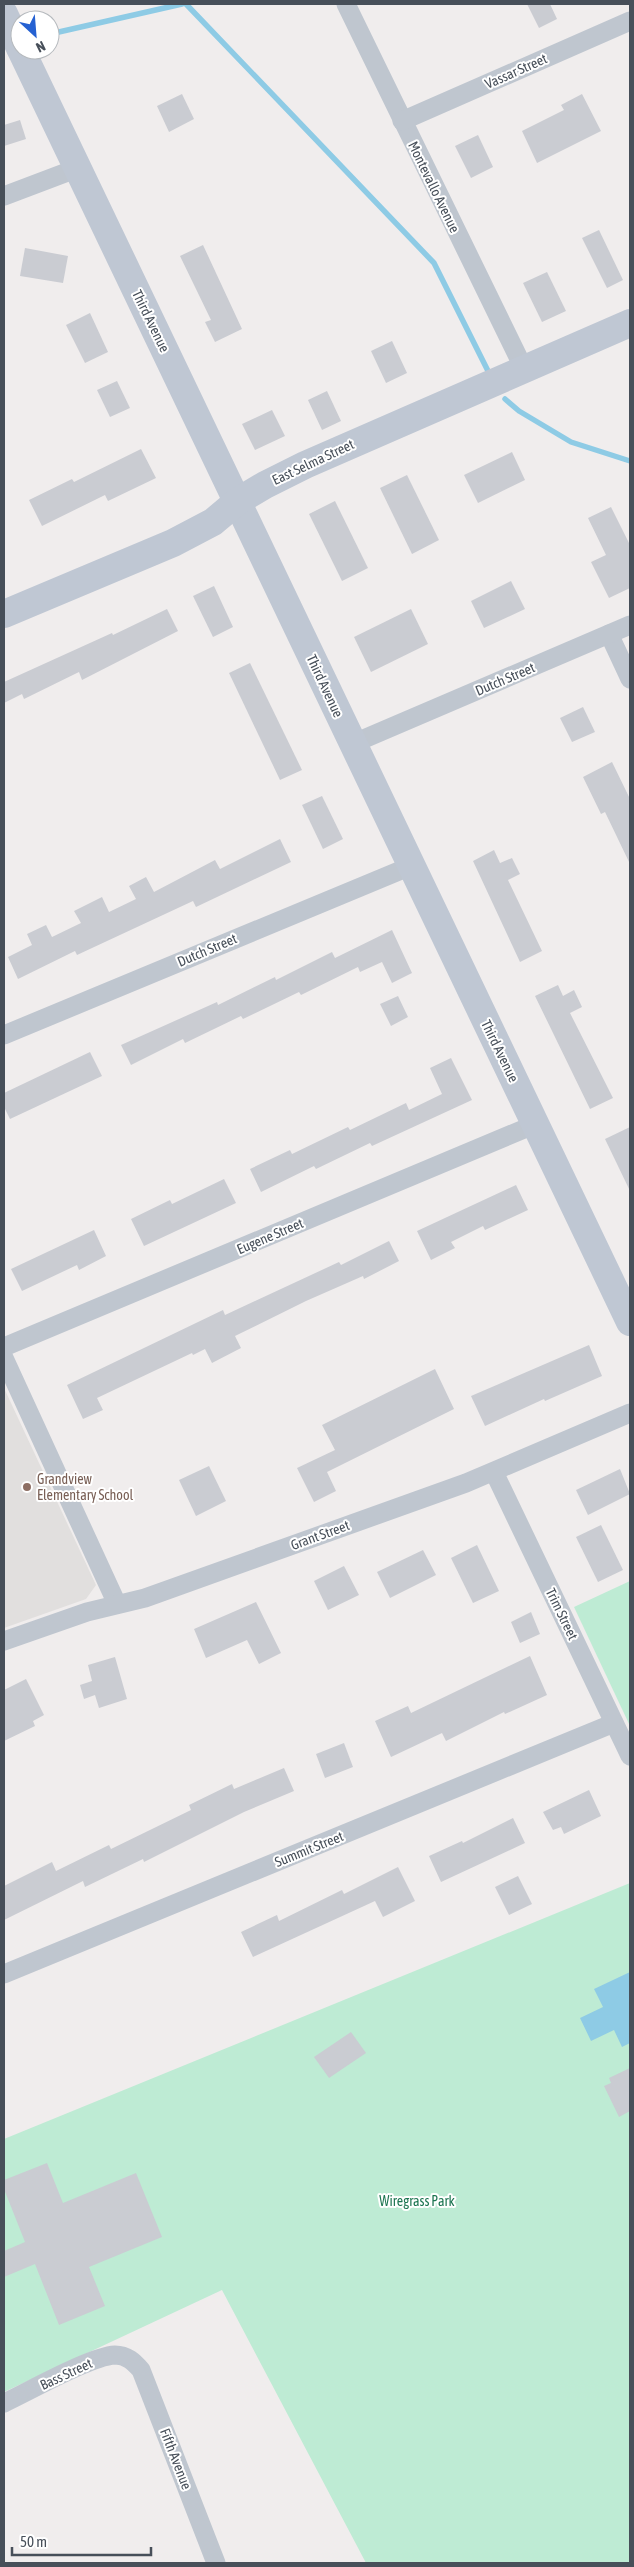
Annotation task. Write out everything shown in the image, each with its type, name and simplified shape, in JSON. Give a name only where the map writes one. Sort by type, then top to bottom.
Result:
[{"type":"street","name":"Montevallo Avenue","points":[[346,4],[524,369]]},
{"type":"street","name":"Third Avenue","points":[[4,14],[10,27]]},
{"type":"street","name":"Vassar Street","points":[[402,121],[630,21]]},
{"type":"street","name":"Third Avenue","points":[[25,60],[630,1322]]},
{"type":"street","points":[[4,196],[78,168]]},
{"type":"street","name":"East Selma Street","points":[[4,614],[173,543],[213,522],[238,502],[305,465],[630,323]]},
{"type":"street","name":"Dutch Street","points":[[352,744],[630,625]]},
{"type":"street","points":[[609,634],[630,679]]},
{"type":"street","name":"Dutch Street","points":[[4,1035],[411,866]]},
{"type":"street","name":"Eugene Street","points":[[4,1347],[536,1124]]},
{"type":"street","points":[[4,1358],[117,1604]]},
{"type":"street","name":"Grant Street","points":[[4,1641],[87,1612],[146,1598],[494,1472],[630,1414]]},
{"type":"street","name":"Trim Street","points":[[494,1472],[630,1756]]},
{"type":"street","name":"Summit Street","points":[[4,1974],[614,1723]]},
{"type":"street","name":"Bass Street","points":[[4,2403],[95,2360],[116,2355],[130,2359]]},
{"type":"street","name":"Fifth Avenue","points":[[130,2359],[141,2370],[216,2563]]},
{"type":"shaded area","name":"Grandview Elementary School","points":[[4,1388],[96,1585],[86,1599],[4,1628]]},
{"type":"green space","points":[[630,1581],[630,1726],[574,1607]]},
{"type":"green space","name":"Wiregrass Park","points":[[630,1883],[630,2563],[366,2563],[222,2290],[4,2392],[4,2139]]},
{"type":"water","points":[[630,1972],[630,2043],[622,2047],[614,2030],[591,2041],[580,2018],[603,2007],[594,1989]]},
{"type":"building","points":[[527,4],[550,4],[557,19],[539,28]]},
{"type":"building","points":[[182,94],[194,119],[169,132],[157,106]]},
{"type":"building","points":[[582,94],[601,131],[537,163],[522,131],[564,110],[561,105]]},
{"type":"building","points":[[20,120],[26,139],[4,146],[4,125]]},
{"type":"building","points":[[478,135],[493,167],[471,178],[455,146]]},
{"type":"building","points":[[599,230],[623,280],[607,288],[582,238]]},
{"type":"building","points":[[203,245],[242,329],[215,342],[205,322],[211,320],[180,256]]},
{"type":"building","points":[[25,248],[68,256],[63,283],[20,276]]},
{"type":"building","points":[[547,272],[566,311],[542,322],[523,283]]},
{"type":"building","points":[[90,313],[108,352],[85,363],[66,325]]},
{"type":"building","points":[[392,341],[407,373],[386,383],[371,351]]},
{"type":"building","points":[[117,381],[130,408],[110,417],[97,390]]},
{"type":"building","points":[[327,391],[341,421],[322,430],[308,400]]},
{"type":"building","points":[[272,410],[285,436],[255,450],[242,424]]},
{"type":"building","points":[[141,449],[156,478],[108,501],[105,495],[42,526],[29,500],[72,479],[74,482]]},
{"type":"building","points":[[512,452],[525,480],[478,503],[464,475]]},
{"type":"building","points":[[407,475],[439,540],[412,554],[380,488]]},
{"type":"building","points":[[335,501],[368,568],[342,581],[309,514]]},
{"type":"building","points":[[611,507],[630,545],[630,588],[609,598],[591,562],[606,555],[588,518]]},
{"type":"building","points":[[511,581],[525,609],[484,628],[471,601]]},
{"type":"building","points":[[214,586],[233,627],[213,637],[193,596]]},
{"type":"building","points":[[167,609],[178,631],[82,680],[79,672],[24,699],[22,694],[4,703],[4,682],[112,633],[113,635]]},
{"type":"building","points":[[411,609],[428,644],[371,672],[354,637]]},
{"type":"building","points":[[250,663],[302,770],[280,780],[229,673]]},
{"type":"building","points":[[583,707],[595,732],[572,742],[560,718]]},
{"type":"building","points":[[612,762],[630,799],[630,864],[605,812],[601,814],[583,777]]},
{"type":"building","points":[[322,796],[343,839],[323,849],[302,805]]},
{"type":"building","points":[[280,839],[291,862],[196,907],[193,901],[77,955],[75,951],[18,979],[8,957],[32,945],[27,934],[46,925],[52,937],[81,923],[74,911],[102,897],[109,912],[136,899],[129,886],[146,877],[154,892],[215,860],[220,869]]},
{"type":"building","points":[[494,850],[500,863],[512,858],[520,874],[508,880],[542,951],[520,962],[473,861]]},
{"type":"building","points":[[392,930],[412,973],[392,983],[382,962],[360,972],[358,967],[301,995],[299,992],[243,1019],[241,1016],[185,1043],[183,1039],[131,1065],[121,1045],[217,1002],[218,1005],[275,977],[276,980],[332,952],[335,958]]},
{"type":"building","points":[[558,985],[563,996],[574,990],[582,1007],[570,1013],[613,1098],[590,1109],[535,996]]},
{"type":"building","points":[[398,996],[408,1017],[391,1026],[380,1004]]},
{"type":"building","points":[[90,1052],[102,1076],[10,1119],[4,1107],[4,1093]]},
{"type":"building","points":[[451,1058],[472,1100],[372,1146],[370,1143],[316,1169],[314,1166],[261,1192],[250,1169],[290,1150],[292,1154],[348,1127],[350,1130],[406,1103],[409,1110],[442,1094],[430,1068]]},
{"type":"building","points":[[630,1127],[630,1191],[605,1139]]},
{"type":"building","points":[[224,1179],[236,1203],[144,1246],[131,1219],[170,1200],[172,1204]]},
{"type":"building","points":[[516,1185],[528,1210],[485,1230],[483,1226],[451,1242],[455,1248],[431,1260],[417,1231]]},
{"type":"building","points":[[94,1230],[106,1256],[79,1270],[77,1265],[22,1291],[11,1269]]},
{"type":"building","points":[[389,1241],[399,1261],[364,1279],[363,1276],[306,1301],[235,1336],[241,1348],[212,1363],[205,1349],[193,1355],[192,1353],[97,1398],[103,1410],[83,1419],[67,1385],[223,1310],[225,1315],[339,1262],[341,1265]]},
{"type":"building","points":[[589,1345],[602,1376],[545,1401],[544,1399],[485,1426],[471,1396]]},
{"type":"building","points":[[435,1369],[454,1409],[327,1472],[336,1491],[314,1502],[297,1468],[335,1450],[322,1425]]},
{"type":"building","points":[[209,1466],[226,1501],[196,1516],[179,1480]]},
{"type":"building","points":[[620,1469],[630,1494],[588,1515],[576,1490]]},
{"type":"building","points":[[601,1525],[623,1570],[598,1582],[576,1537]]},
{"type":"building","points":[[477,1545],[499,1591],[473,1603],[451,1558]]},
{"type":"building","points":[[423,1550],[436,1575],[390,1598],[377,1572]]},
{"type":"building","points":[[344,1566],[359,1595],[328,1610],[314,1581]]},
{"type":"building","points":[[256,1602],[281,1653],[259,1664],[247,1640],[206,1658],[194,1629]]},
{"type":"building","points":[[531,1612],[540,1634],[520,1643],[511,1622]]},
{"type":"building","points":[[530,1656],[547,1695],[505,1714],[504,1712],[446,1741],[442,1733],[391,1757],[375,1721],[408,1706],[411,1713]]},
{"type":"building","points":[[115,1657],[127,1699],[99,1708],[95,1695],[84,1699],[80,1685],[92,1681],[88,1665]]},
{"type":"building","points":[[26,1679],[44,1715],[33,1721],[35,1726],[4,1741],[4,1690]]},
{"type":"building","points":[[344,1743],[353,1767],[325,1778],[316,1754]]},
{"type":"building","points":[[284,1768],[294,1791],[244,1812],[144,1862],[143,1859],[85,1887],[83,1881],[4,1920],[4,1886],[52,1862],[56,1871],[109,1845],[111,1849],[191,1810],[189,1805],[232,1784],[234,1789]]},
{"type":"building","points":[[589,1790],[601,1816],[564,1834],[561,1827],[553,1830],[543,1812]]},
{"type":"building","points":[[513,1818],[525,1843],[441,1882],[429,1856],[462,1841],[463,1843]]},
{"type":"building","points":[[398,1867],[415,1901],[383,1917],[375,1901],[253,1957],[241,1932],[277,1915],[279,1921],[342,1890],[344,1894]]},
{"type":"building","points":[[518,1876],[532,1904],[509,1915],[495,1887]]},
{"type":"building","points":[[351,2032],[366,2053],[329,2078],[314,2057]]},
{"type":"building","points":[[630,2068],[630,2111],[619,2117],[604,2086],[611,2083],[609,2078]]},
{"type":"building","points":[[47,2163],[63,2203],[136,2173],[162,2237],[89,2267],[105,2306],[59,2325],[35,2264],[4,2277],[4,2251],[25,2242],[4,2189],[4,2180]]},
{"type":"waterway","points":[[60,32],[182,4]]},
{"type":"waterway","points":[[186,4],[434,263],[488,371]]},
{"type":"waterway","points":[[505,399],[519,411],[571,442],[630,461]]},
{"type":"place","name":"Grandview Elementary School","points":[[27,1487]]}]
